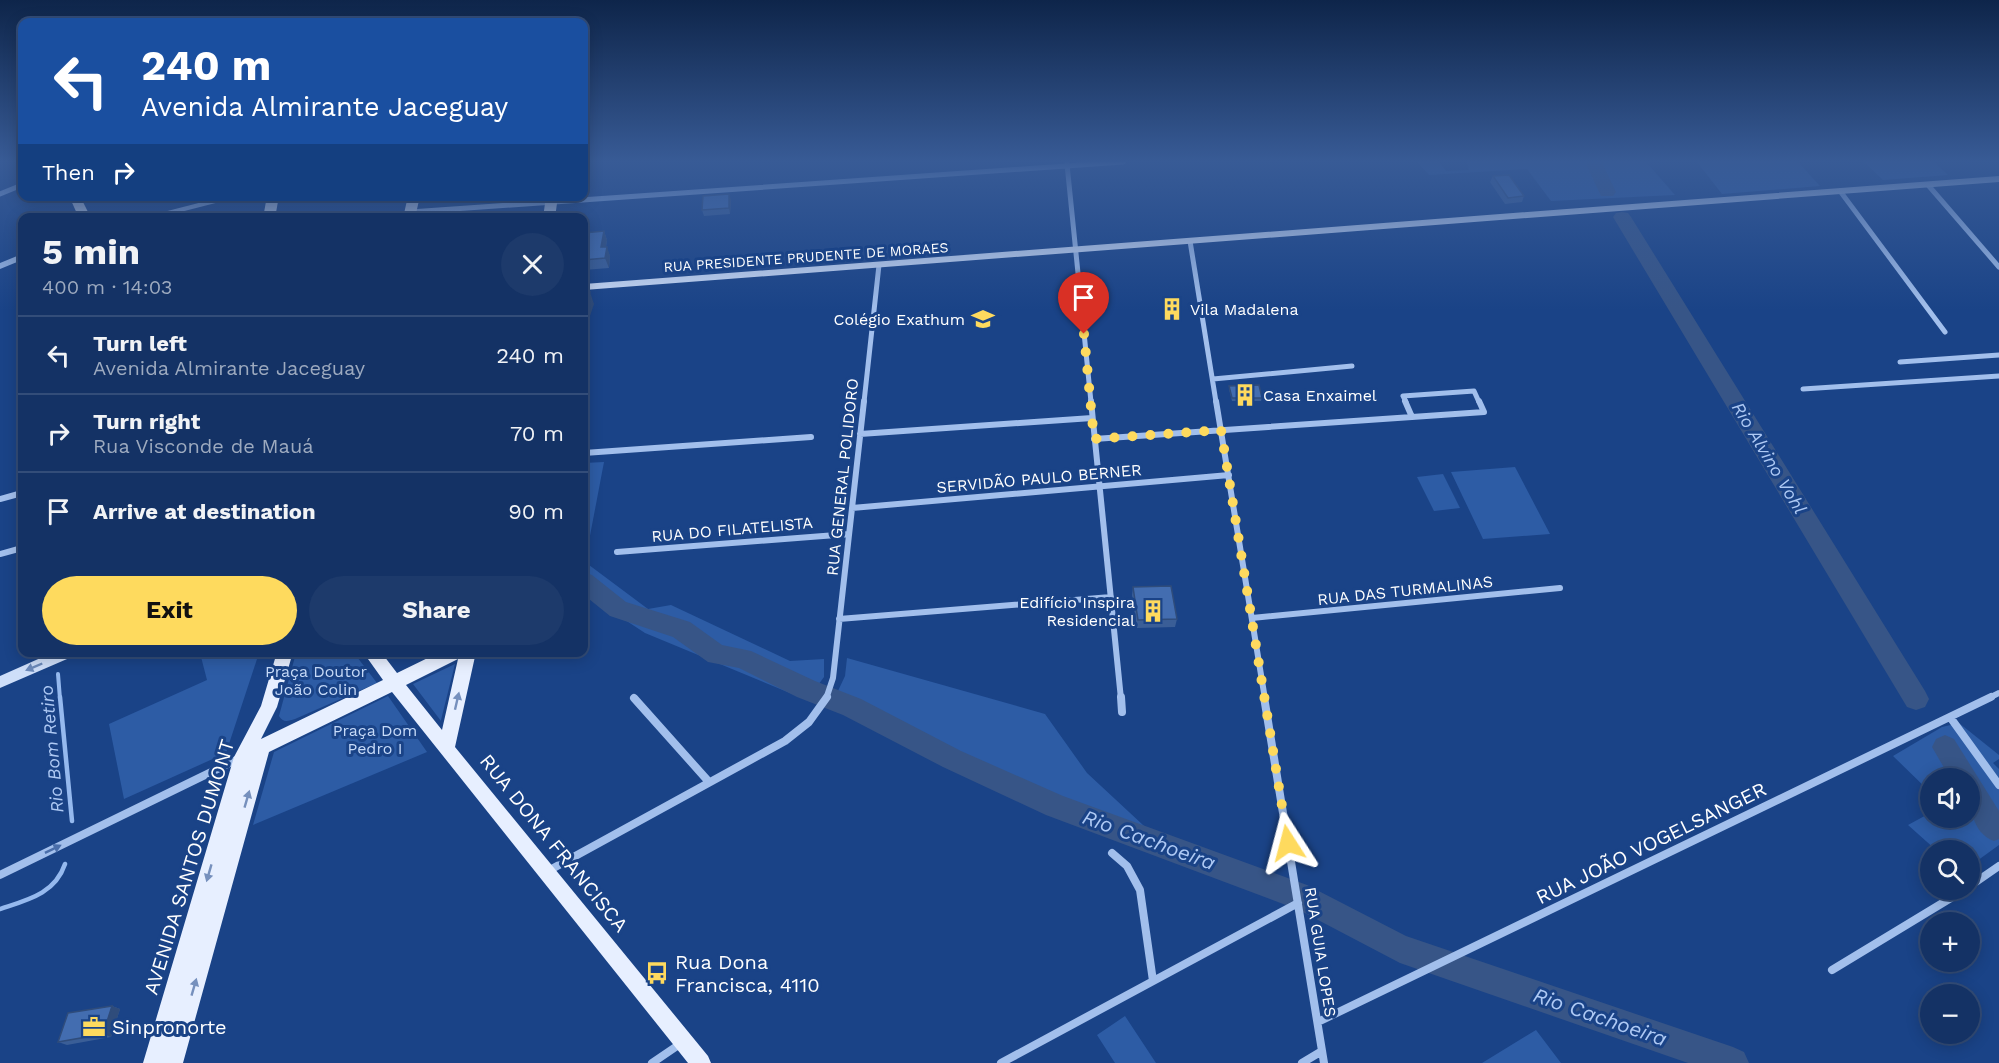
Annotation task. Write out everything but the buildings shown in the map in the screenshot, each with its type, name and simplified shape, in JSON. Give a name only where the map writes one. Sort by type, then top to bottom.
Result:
[{"type":"main road","name":"RUA PRESIDENTE PRUDENTE DE MORAES","points":[[588,287],[1580,212]]},
{"type":"main road","points":[[0,682],[58,657]]},
{"type":"main road","name":"AVENIDA SANTOS DUMONT","points":[[153,1063],[243,757],[269,707],[284,657]]},
{"type":"main road","name":"RUA DONA FRANCISCA","points":[[375,657],[446,749],[701,1063]]},
{"type":"main road","points":[[269,707],[270,727],[280,739],[447,657]]},
{"type":"main road","points":[[446,749],[467,657]]},
{"type":"main road","name":"AVENIDA SANTOS DUMONT","points":[[173,1063],[262,747],[280,739]]},
{"type":"street","points":[[1071,212],[1122,712]]},
{"type":"street","points":[[1855,212],[1945,332]]},
{"type":"street","points":[[1951,212],[1999,267]]},
{"type":"street","name":"RUA GUIA LOPES","points":[[1190,241],[1324,1063]]},
{"type":"street","points":[[0,266],[18,259]]},
{"type":"street","name":"RUA GENERAL POLIDORO","points":[[709,782],[797,734],[830,693],[879,265]]},
{"type":"street","points":[[1900,362],[1999,355]]},
{"type":"street","points":[[1213,379],[1352,366]]},
{"type":"street","points":[[1803,389],[1999,376]]},
{"type":"street","points":[[1094,439],[1221,430],[1412,417],[1484,412],[1474,391],[1404,396],[1412,417]]},
{"type":"street","points":[[860,434],[1092,418]]},
{"type":"street","points":[[588,453],[811,437]]},
{"type":"street","name":"SERVIDÃO PAULO BERNER","points":[[852,508],[1229,475]]},
{"type":"street","points":[[0,499],[18,494]]},
{"type":"street","name":"RUA DO FILATELISTA","points":[[617,552],[849,534]]},
{"type":"street","points":[[0,554],[18,549]]},
{"type":"street","name":"RUA DAS TURMALINAS","points":[[1252,618],[1560,588]]},
{"type":"street","points":[[839,619],[1111,597]]},
{"type":"street","name":"RUA JOÃO VOGELSANGER","points":[[1318,1022],[1999,693]]},
{"type":"street","points":[[547,872],[709,782],[634,698]]},
{"type":"street","points":[[1950,717],[1999,785]]},
{"type":"street","points":[[0,875],[243,757]]},
{"type":"street","points":[[1112,853],[1127,866],[1140,890],[1153,981]]},
{"type":"street","points":[[1980,879],[1999,866]]},
{"type":"street","points":[[1832,970],[1948,900]]},
{"type":"street","points":[[1001,1063],[1298,903]]},
{"type":"street","points":[[652,1063],[682,1042]]},
{"type":"street","points":[[1302,1063],[1322,1051]]},
{"type":"green space","points":[[604,462],[588,546],[588,463]]},
{"type":"green space","points":[[1515,467],[1550,534],[1483,539],[1451,472]]},
{"type":"green space","points":[[1443,474],[1460,508],[1434,511],[1417,477]]},
{"type":"green space","points":[[588,564],[648,609],[671,605],[790,661],[824,659],[824,677],[807,700],[645,633],[588,596]]},
{"type":"green space","points":[[201,657],[258,657],[226,753],[124,799],[109,724],[207,680]]},
{"type":"green space","name":"Praça Doutor João Colin","points":[[295,657],[357,657],[377,683],[295,719],[284,721],[279,716]]},
{"type":"green space","points":[[847,658],[1045,714],[1087,773],[1157,838],[1098,812],[1085,811],[1078,804],[1024,790],[977,760],[965,760],[953,751],[942,753],[922,750],[907,733],[882,720],[883,717],[880,714],[864,711],[862,707],[848,703],[837,693],[845,676]]},
{"type":"green space","points":[[455,664],[441,720],[441,721],[413,684]]},
{"type":"green space","name":"Praça Dom Pedro I","points":[[388,696],[427,752],[253,825],[274,752]]},
{"type":"green space","points":[[1959,723],[1999,755],[1999,759],[1993,763],[1999,769],[1999,845],[1980,859],[1980,840],[1925,840],[1908,825],[1920,818],[1920,828],[1980,828],[1980,768],[1920,768],[1920,782],[1893,756],[1942,727]]},
{"type":"green space","points":[[1125,1016],[1156,1063],[1115,1063],[1097,1035]]},
{"type":"green space","points":[[1536,1030],[1561,1063],[1482,1063]]},
{"type":"waterway","name":"Rio Alvino Vohl","points":[[1622,217],[1916,699]]},
{"type":"waterway","name":"Rio Cachoeira","points":[[588,585],[618,609],[681,629],[717,655],[742,658],[806,689],[852,707],[952,759],[1056,806],[1307,899],[1400,948],[1733,1063]]},
{"type":"waterway","name":"Rio Bom Retiro","points":[[58,674],[60,699]]},
{"type":"waterway","name":"Rio Bom Retiro","points":[[60,697],[72,821]]},
{"type":"waterway","name":"Rio Alvino Vohl","points":[[1945,747],[1958,768]]},
{"type":"waterway","name":"Rio Alvino Vohl","points":[[1980,804],[1994,828]]},
{"type":"waterway","name":"Rio Bom Retiro","points":[[0,909],[30,899],[47,889],[65,864]]},
{"type":"place","name":"Vila Madalena","points":[[1172,309]]},
{"type":"place","name":"Colégio Exathum","points":[[983,319]]},
{"type":"place","name":"Casa Enxaimel","points":[[1245,395]]},
{"type":"place","name":"Edifício Inspira Residencial","points":[[1153,611]]},
{"type":"place","name":"Rua Dona Francisca, 4110","points":[[657,973]]},
{"type":"place","name":"Sinpronorte","points":[[94,1027]]},
{"type":"route","points":[[1084,334],[1094,439],[1221,430],[1288,843]]}]
